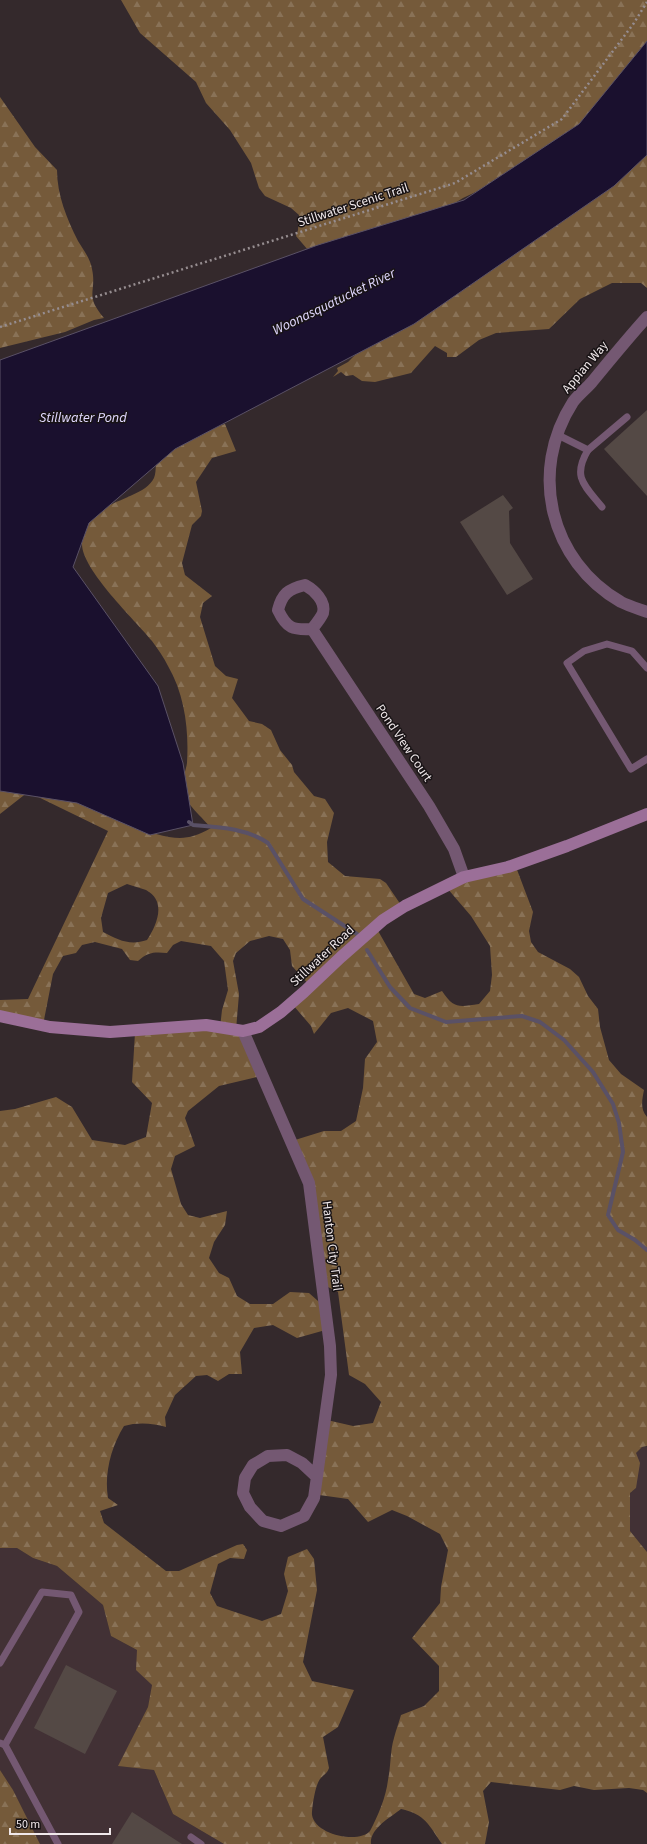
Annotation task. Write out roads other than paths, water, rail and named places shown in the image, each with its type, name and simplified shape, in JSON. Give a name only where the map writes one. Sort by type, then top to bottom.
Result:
[{"type":"street","name":"Appian Way","points":[[647,317],[574,402],[558,434],[550,462],[549,480],[550,503],[563,540],[574,560],[591,580],[623,603],[647,612]]},
{"type":"street","name":"Pond View Court","points":[[312,629],[429,806],[454,849],[464,877]]},
{"type":"street","name":"Stillwater Road","points":[[0,1016],[50,1026],[110,1032],[206,1025],[243,1031],[259,1027],[281,1012],[383,920],[405,906],[464,877],[508,867],[647,814]]},
{"type":"street","name":"Hanton City Trail","points":[[243,1031],[310,1183],[330,1346],[331,1375],[316,1477]]},
{"type":"street","points":[[287,1455],[302,1463],[316,1477],[314,1498],[304,1516],[281,1526],[263,1521],[250,1507],[243,1493],[245,1478],[253,1464],[268,1456],[287,1455]]},
{"type":"lane","points":[[602,507],[584,485],[580,472],[581,463],[588,450],[627,417]]},
{"type":"lane","points":[[558,434],[588,450]]},
{"type":"lane","points":[[647,668],[632,651],[607,644],[584,651],[567,662],[632,769],[647,759]]},
{"type":"lane","points":[[0,1662],[42,1592],[71,1595],[80,1612],[2,1744],[58,1844]]},
{"type":"lane","points":[[191,1837],[201,1844]]},
{"type":"water","name":"Stillwater Pond","points":[[647,41],[647,155],[614,186],[414,324],[175,449],[89,523],[73,567],[158,686],[183,763],[193,825],[150,835],[77,803],[0,791],[0,360],[318,245],[464,200],[579,124]]},
{"type":"waterway","points":[[189,822],[193,825],[241,831],[251,834],[268,843],[303,899],[357,934]]},
{"type":"waterway","points":[[367,950],[390,987],[410,1008],[446,1022],[522,1016],[540,1022],[564,1040],[593,1072],[613,1104],[619,1123],[623,1152],[608,1215],[618,1230],[635,1240],[647,1250]]},
{"type":"water label","name":"Woonasquatucket River","points":[[334,302]]}]
